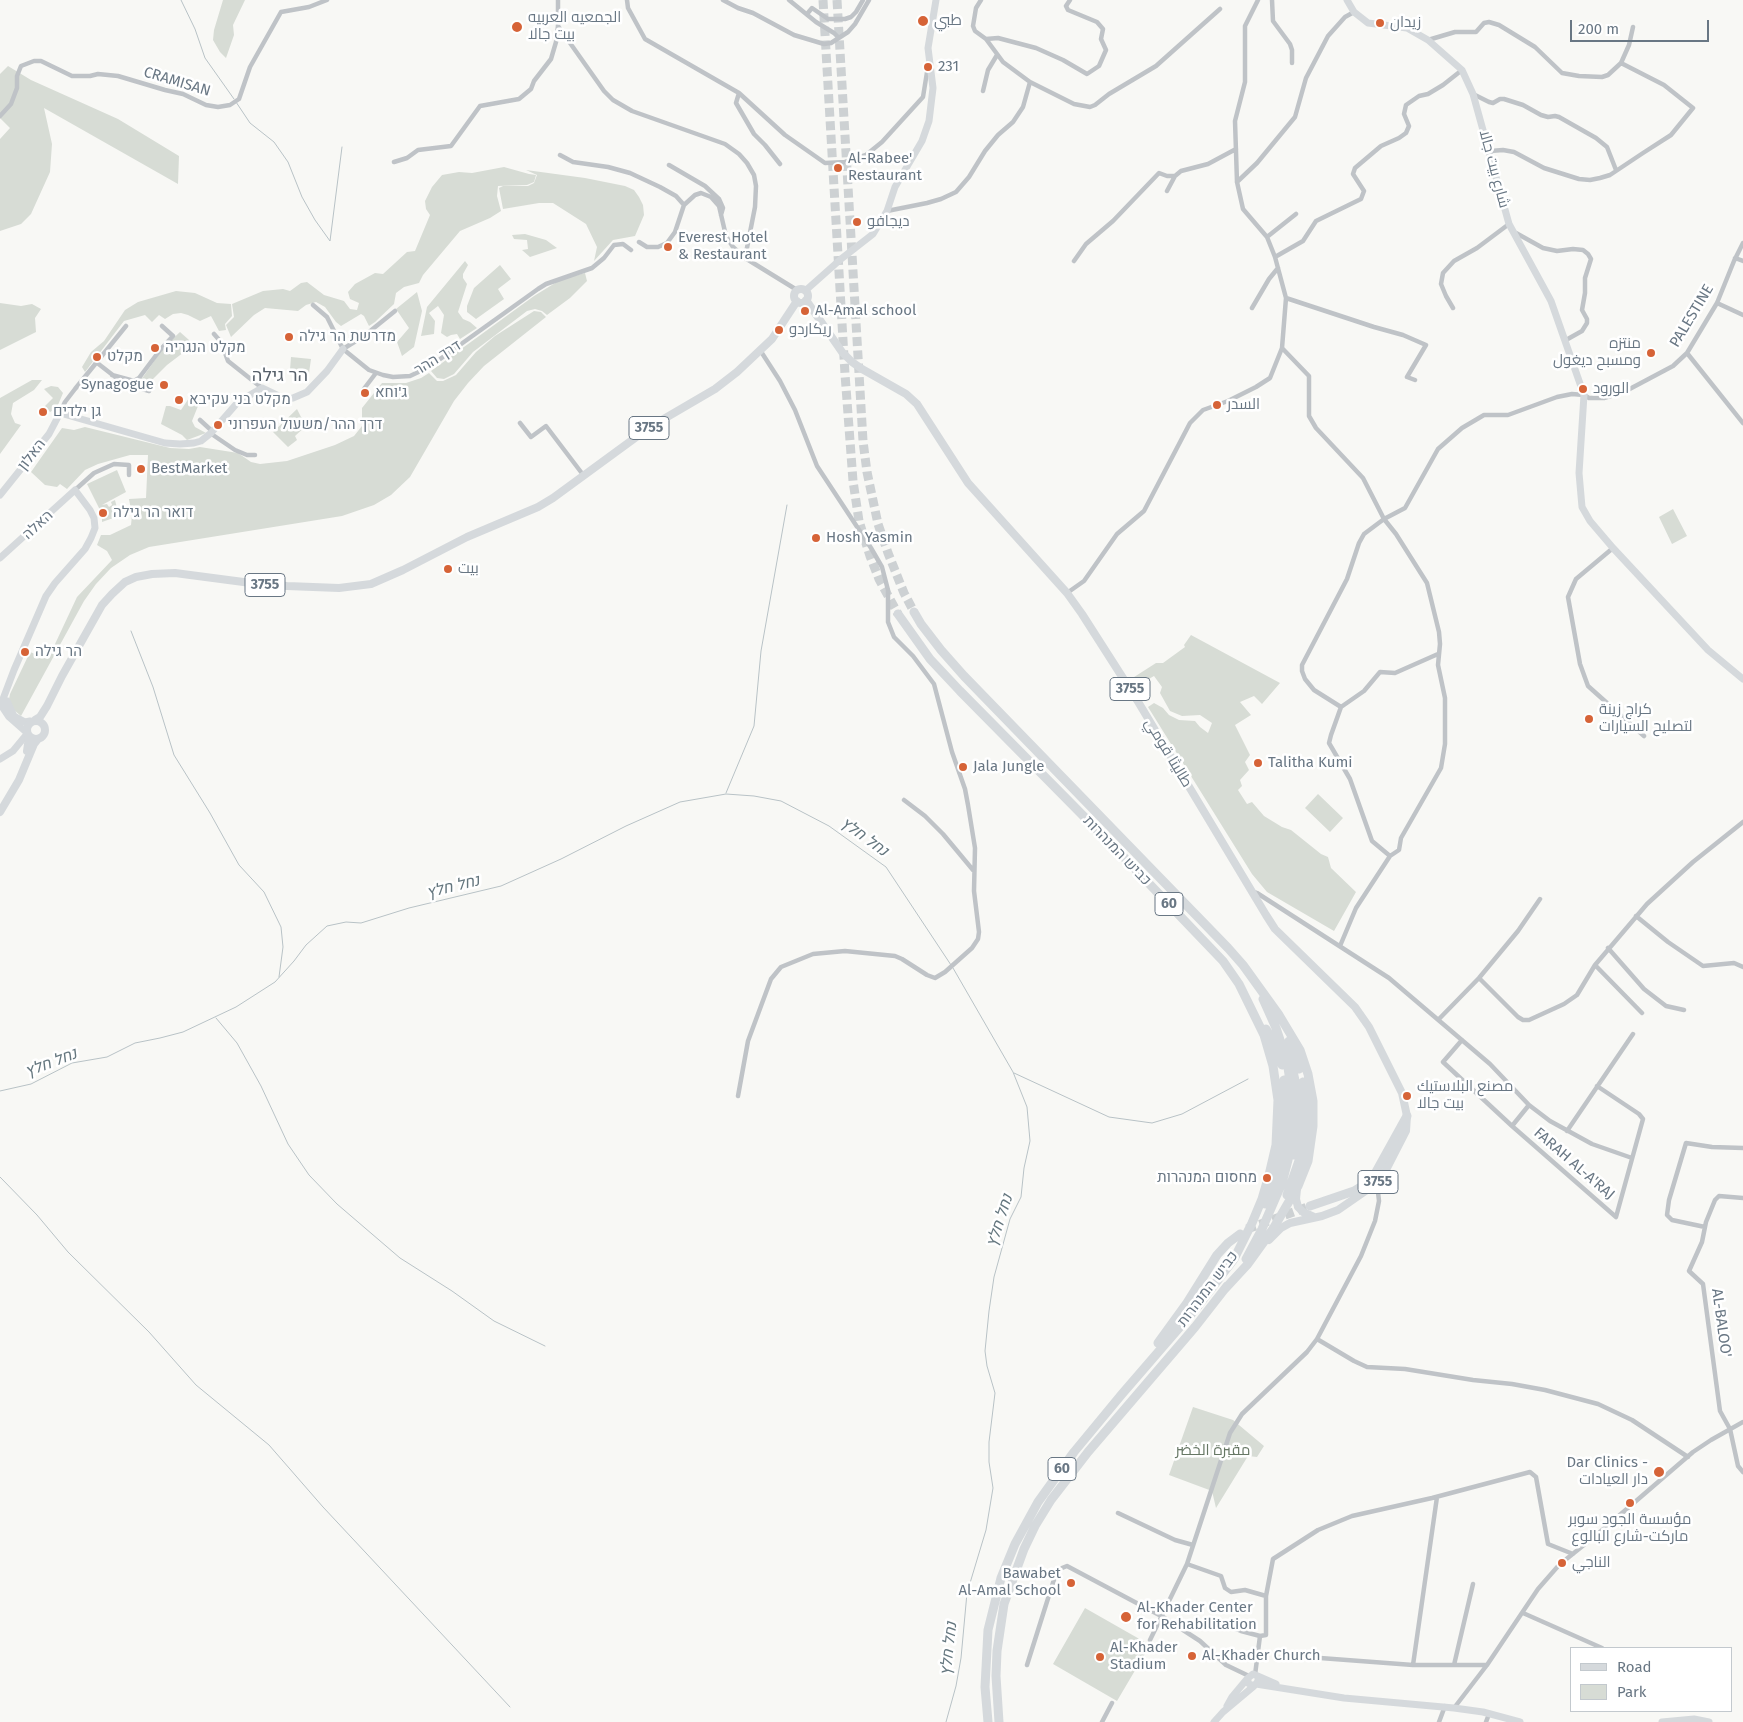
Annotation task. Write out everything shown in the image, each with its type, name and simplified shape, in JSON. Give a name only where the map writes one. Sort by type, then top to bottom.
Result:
[{"type":"highway","name":"כביש המנהרות","points":[[914,612],[941,650],[964,676],[1198,915],[1243,965],[1260,990]]},
{"type":"highway","name":"כביש המנהרות","points":[[898,614],[930,659],[1223,961],[1256,1010],[1274,1043],[1295,1095],[1281,1162],[1273,1188],[1250,1233],[1234,1259],[1198,1306],[1074,1452],[1038,1502],[1015,1544],[1000,1578],[988,1630],[985,1687],[988,1722]]},
{"type":"highway","name":"60","points":[[1245,1268],[1281,1201],[1298,1133],[1293,1049],[1271,1003],[1260,990]]},
{"type":"highway","name":"60","points":[[1223,1291],[1245,1268],[1273,1229],[1298,1186],[1308,1161],[1310,1150],[1313,1118],[1295,1095],[1287,1061],[1276,1028],[1260,990]]},
{"type":"highway","name":"60","points":[[1223,1291],[1248,1255],[1262,1229],[1282,1183],[1288,1160],[1295,1095]]},
{"type":"highway","points":[[1310,1206],[1354,1191],[1367,1183],[1376,1172],[1407,1116]]},
{"type":"highway","points":[[1122,1394],[1187,1303],[1217,1255],[1240,1234]]},
{"type":"highway","name":"כביש המנהרות","points":[[999,1722],[996,1676],[1000,1626],[1004,1604],[1012,1577],[1035,1526],[1051,1500],[1088,1452],[1195,1327],[1223,1291]]},
{"type":"main road","points":[[802,289],[805,291],[807,294],[801,301],[794,295],[797,290],[802,289]]},
{"type":"main road","name":"3755","points":[[6,801],[28,748],[27,726],[36,721],[47,706],[102,605],[125,582],[136,577],[152,574],[175,573],[287,586],[339,588],[371,584],[467,537],[538,508],[650,427],[715,389],[751,360],[772,339],[801,301]]},
{"type":"main road","name":"طاليثا قومي","points":[[801,301],[852,362],[906,394],[917,404],[968,483],[1067,594],[1092,629],[1137,700],[1250,891],[1276,929],[1355,1007],[1369,1027],[1402,1093],[1407,1116],[1403,1138],[1377,1183],[1338,1210],[1314,1217]]},
{"type":"main road","name":"3755","points":[[0,812],[19,780],[34,744],[43,736],[45,730],[36,721]]},
{"type":"main road","points":[[28,734],[38,739]]},
{"type":"main road","points":[[1298,1186],[1296,1199],[1298,1207],[1303,1212],[1314,1217]]},
{"type":"main road","name":"3755","points":[[1245,1268],[1281,1228],[1290,1223],[1314,1217]]},
{"type":"street","name":"CRAMISAN","points":[[0,116],[11,104],[17,88],[17,76],[21,66],[34,61],[41,61],[72,76],[98,74],[118,76],[183,94],[206,104],[218,107],[230,105],[239,99],[250,67],[281,12],[310,7],[327,0]]},
{"type":"street","points":[[394,162],[407,158],[418,150],[451,146],[480,106],[518,99],[526,94],[551,59],[558,26],[558,0]]},
{"type":"street","points":[[627,0],[628,8],[645,39],[739,93],[785,134],[825,164],[845,162],[866,155],[882,142],[923,97],[929,61]]},
{"type":"street","points":[[723,0],[753,13],[794,35],[824,44],[831,43],[839,38],[855,24],[869,0]]},
{"type":"street","points":[[789,0],[839,38]]},
{"type":"street","points":[[806,14],[812,8],[828,19],[845,19],[856,12],[863,0]]},
{"type":"street","points":[[805,291],[873,234],[887,211],[895,186],[922,141],[929,121],[933,88],[928,48],[936,0]]},
{"type":"street","points":[[981,0],[976,8],[973,26],[975,31],[986,39],[997,55],[1030,82],[1074,104],[1090,107],[1156,66],[1220,9]]},
{"type":"street","points":[[986,39],[998,38],[1036,48],[1063,60],[1087,74],[1099,66],[1106,50],[1101,39],[1103,29],[1097,22],[1068,10],[1066,6],[1070,0]]},
{"type":"street","points":[[1067,594],[1084,581],[1117,534],[1144,511],[1190,423],[1202,410],[1228,401],[1270,378],[1282,348],[1286,298],[1278,268],[1268,237],[1243,209],[1237,182],[1235,121],[1245,82],[1245,26],[1258,0]]},
{"type":"street","points":[[1272,0],[1273,21],[1290,44],[1292,63]]},
{"type":"street","points":[[1237,182],[1258,163],[1295,117],[1306,78],[1328,36],[1345,17],[1354,12],[1347,0]]},
{"type":"street","name":"شارع بيت جالا","points":[[1354,12],[1368,23],[1407,28],[1428,40],[1462,70],[1473,94],[1511,227],[1551,301],[1584,395]]},
{"type":"street","points":[[1428,40],[1456,32],[1476,32],[1484,24],[1490,22],[1535,47],[1556,68],[1568,75],[1602,77],[1608,75],[1621,63],[1629,45],[1633,27]]},
{"type":"street","points":[[558,26],[604,91],[613,100],[632,111],[725,144],[739,154],[747,163],[754,175],[756,186],[755,207],[745,258]]},
{"type":"street","points":[[983,91],[988,70],[997,55]]},
{"type":"street","points":[[1490,151],[1503,150],[1514,152],[1544,168],[1579,179],[1600,178],[1671,135],[1693,108],[1664,84],[1621,63]]},
{"type":"street","points":[[1275,257],[1303,241],[1316,221],[1361,199],[1364,190],[1353,174],[1355,168],[1381,146],[1399,138],[1406,132],[1409,126],[1404,114],[1406,105],[1419,96],[1428,94],[1462,70]]},
{"type":"street","points":[[887,211],[927,203],[956,192],[969,177],[985,151],[1013,122],[1023,107],[1030,82]]},
{"type":"street","points":[[739,93],[736,103],[754,134],[780,164]]},
{"type":"street","points":[[1473,94],[1493,103],[1504,99],[1522,105],[1541,116],[1559,118],[1596,138],[1607,147],[1616,170]]},
{"type":"street","points":[[1167,191],[1175,176],[1181,171],[1208,164],[1236,149]]},
{"type":"street","points":[[560,155],[573,162],[608,167],[630,174],[676,196],[684,205]]},
{"type":"street","points":[[669,165],[705,186],[720,199],[724,208],[720,216]]},
{"type":"street","points":[[1074,260],[1086,244],[1113,221],[1160,173],[1167,176],[1175,176]]},
{"type":"street","points":[[639,242],[647,247],[658,248],[667,243],[675,232],[684,205],[695,195],[701,193],[711,198],[719,206],[726,236],[733,247],[745,258],[797,290]]},
{"type":"street","points":[[1268,237],[1296,214]]},
{"type":"street","points":[[1453,308],[1441,284],[1443,273],[1454,261],[1511,227],[1526,239],[1543,248],[1557,251],[1573,249],[1588,254],[1591,259],[1585,278],[1582,310],[1587,323],[1582,331],[1566,340]]},
{"type":"street","name":"PALESTINE","points":[[1341,707],[1314,690],[1305,679],[1302,665],[1347,579],[1364,534],[1384,519],[1404,508],[1438,450],[1462,428],[1484,416],[1508,415],[1557,397],[1572,394],[1584,395],[1589,398],[1604,398],[1624,392],[1673,366],[1687,354],[1718,303],[1735,258],[1743,243]]},
{"type":"street","name":"דרך ההר","points":[[343,350],[376,373],[402,377],[419,373],[546,284],[592,268],[604,258],[614,245],[623,244],[631,250]]},
{"type":"street","points":[[1735,258],[1743,261]]},
{"type":"street","points":[[1252,308],[1269,279],[1278,268]]},
{"type":"street","points":[[1286,298],[1404,335],[1426,345],[1407,377],[1415,380]]},
{"type":"street","points":[[1718,303],[1743,315]]},
{"type":"street","points":[[313,305],[327,317],[343,350]]},
{"type":"street","points":[[214,334],[221,342],[228,361],[262,388],[284,399],[301,395],[319,380],[343,350],[364,336],[394,311]]},
{"type":"street","points":[[126,326],[65,402],[60,413],[174,444],[186,444],[201,441],[238,402],[262,388]]},
{"type":"street","points":[[112,375],[134,380],[139,378],[173,336],[162,326]]},
{"type":"street","points":[[1282,348],[1309,376],[1309,416],[1316,428],[1363,478],[1384,519],[1396,534],[1427,583],[1439,632],[1438,665],[1445,698],[1444,757],[1437,777],[1401,838],[1398,850],[1390,856],[1356,908],[1340,946]]},
{"type":"street","points":[[738,1096],[748,1041],[774,973],[781,967],[813,954],[845,951],[895,956],[935,978],[945,972],[972,948],[978,939],[979,923],[975,906],[973,870],[975,848],[965,790],[952,752],[933,680],[894,637],[888,622],[888,590],[882,567],[872,548],[817,466],[798,416],[780,381],[760,350]]},
{"type":"street","points":[[1687,354],[1743,423]]},
{"type":"street","points":[[96,362],[123,383],[149,391]]},
{"type":"street","points":[[363,390],[376,373]]},
{"type":"street","points":[[1584,395],[1579,473],[1582,507],[1590,521],[1613,548],[1708,650],[1743,679]]},
{"type":"street","name":"האלון","points":[[0,495],[48,434],[60,413]]},
{"type":"street","points":[[200,420],[212,431],[213,435],[235,450],[255,455]]},
{"type":"street","points":[[520,422],[531,438],[546,426],[584,476]]},
{"type":"street","points":[[0,760],[13,751],[28,734],[11,720],[3,708],[6,687],[46,596],[85,549],[95,528],[94,518],[85,502],[75,490],[94,473],[114,464],[129,465],[129,475]]},
{"type":"street","name":"האלה","points":[[0,558],[75,490]]},
{"type":"street","points":[[1613,548],[1576,579],[1568,597],[1580,664],[1588,686],[1644,736]]},
{"type":"street","points":[[1390,856],[1372,840],[1350,779],[1329,743],[1341,707],[1364,691],[1380,672],[1395,672],[1438,654]]},
{"type":"street","points":[[6,687],[6,702],[10,711],[19,720],[25,722],[36,721]]},
{"type":"street","points":[[904,800],[925,816],[943,834],[973,870]]},
{"type":"street","points":[[1479,978],[1518,1017],[1526,1021],[1564,1004],[1576,995],[1608,948],[1647,904],[1743,822]]},
{"type":"street","points":[[1250,891],[1257,893],[1389,978],[1490,1064],[1529,1105],[1567,1131],[1592,1144],[1632,1158]]},
{"type":"street","points":[[1439,1019],[1479,978],[1518,932],[1540,899]]},
{"type":"street","points":[[1636,916],[1668,942],[1703,966],[1734,963],[1743,967]]},
{"type":"street","points":[[1608,948],[1644,989],[1666,1006],[1684,1010]]},
{"type":"street","points":[[1595,965],[1642,1013]]},
{"type":"street","points":[[1567,1131],[1633,1034]]},
{"type":"street","name":"FARAH AL-A'RAJ","points":[[1462,1040],[1443,1062],[1512,1126],[1616,1217],[1643,1119],[1639,1114],[1597,1086]]},
{"type":"street","points":[[1512,1126],[1529,1105]]},
{"type":"street","points":[[1705,1227],[1672,1220],[1667,1215],[1686,1143],[1712,1147],[1743,1148]]},
{"type":"street","points":[[1150,1640],[1163,1617],[1187,1564],[1230,1433],[1237,1421],[1307,1352],[1317,1339],[1361,1256],[1376,1221],[1379,1201],[1377,1183]]},
{"type":"street","name":"AL-BALOO'","points":[[1730,1428],[1720,1410],[1702,1284],[1689,1270],[1702,1242],[1714,1200],[1719,1196],[1743,1198]]},
{"type":"street","points":[[1317,1339],[1367,1367],[1405,1369],[1454,1378],[1512,1384],[1545,1390],[1598,1404],[1632,1420],[1688,1456]]},
{"type":"street","points":[[1454,1708],[1487,1665],[1538,1589],[1559,1565],[1688,1456],[1730,1428],[1743,1422]]},
{"type":"street","points":[[1730,1428],[1738,1466],[1743,1472]]},
{"type":"street","points":[[1223,1624],[1241,1631],[1266,1636],[1266,1596],[1273,1559],[1305,1538],[1352,1516],[1437,1497],[1530,1472],[1536,1477],[1548,1544],[1573,1554]]},
{"type":"street","points":[[1413,1665],[1437,1497]]},
{"type":"street","points":[[1118,1513],[1175,1540],[1193,1545]]},
{"type":"street","points":[[1187,1564],[1222,1576],[1224,1588],[1231,1592],[1245,1590],[1266,1596]]},
{"type":"street","points":[[1027,1665],[1057,1570],[1068,1566],[1163,1617],[1200,1641],[1226,1665],[1253,1680],[1344,1698],[1444,1706],[1520,1722]]},
{"type":"street","points":[[1454,1665],[1473,1584]]},
{"type":"street","points":[[1523,1613],[1600,1647]]},
{"type":"street","points":[[1214,1722],[1253,1680],[1260,1636]]},
{"type":"street","points":[[1278,1658],[1307,1657],[1413,1665],[1487,1665]]},
{"type":"street","points":[[1102,1722],[1112,1703]]},
{"type":"street","points":[[1439,1722],[1444,1706]]},
{"type":"street","points":[[1486,1722],[1489,1714]]},
{"type":"street","points":[[1662,1722],[1709,1722]]},
{"type":"green space","points":[[223,0],[245,0],[233,25],[234,35],[226,58],[213,40]]},
{"type":"green space","points":[[8,66],[31,80],[118,119],[179,156],[178,184],[44,108],[52,144],[50,172],[31,214],[21,224],[0,231],[0,139],[10,128],[0,118],[0,74]]},
{"type":"green space","points":[[504,167],[536,175],[534,182],[527,185],[498,186],[497,196],[501,211],[460,231],[423,275],[419,283],[404,287],[396,293],[394,304],[369,326],[361,314],[341,326],[325,307],[316,302],[306,305],[298,311],[265,308],[254,315],[231,337],[226,325],[234,317],[232,304],[263,291],[283,289],[290,291],[301,283],[307,282],[324,295],[344,301],[350,309],[357,310],[359,303],[350,299],[348,292],[355,284],[375,273],[383,274],[407,252],[415,251],[430,215],[426,209],[425,201],[432,187],[442,175],[459,172],[472,173]]},
{"type":"green space","points":[[526,170],[585,178],[625,186],[634,190],[643,205],[644,215],[635,236],[613,240],[594,261],[597,247],[586,224],[553,203],[539,203],[503,209],[499,188],[503,186],[528,186],[534,183],[537,175]]},
{"type":"green space","points":[[525,234],[546,240],[557,248],[530,257],[522,250],[528,249],[527,240],[514,239],[512,235]]},
{"type":"green space","points":[[465,261],[468,265],[463,278],[467,284],[458,312],[463,319],[477,328],[460,339],[457,334],[447,337],[441,333],[444,315],[438,306],[429,313],[435,321],[434,334],[421,336],[427,307]]},
{"type":"green space","points":[[500,265],[511,279],[498,289],[504,299],[476,319],[467,312],[467,306],[474,288]]},
{"type":"green space","points":[[585,273],[587,281],[570,298],[547,315],[535,309],[527,311],[473,352],[454,374],[444,379],[437,378],[431,371],[534,296],[560,280]]},
{"type":"green space","points":[[176,291],[195,293],[217,303],[231,304],[232,316],[225,324],[226,330],[219,331],[211,316],[200,321],[181,313],[173,314],[165,319],[159,315],[152,322],[145,315],[124,321],[85,372],[82,367],[91,352],[104,341],[125,310],[138,302]]},
{"type":"green space","points":[[417,292],[422,311],[414,347],[402,356],[397,342],[409,328],[396,309]]},
{"type":"green space","points":[[0,303],[21,306],[32,304],[41,309],[35,318],[36,332],[0,350]]},
{"type":"green space","points":[[534,311],[541,312],[546,317],[484,366],[468,383],[454,401],[410,477],[391,495],[374,505],[342,516],[149,547],[130,555],[111,568],[96,584],[84,601],[21,716],[14,710],[9,699],[10,694],[30,652],[48,659],[77,597],[112,560],[107,551],[97,545],[101,535],[110,535],[131,525],[132,515],[129,499],[146,498],[148,455],[130,455],[98,464],[85,470],[67,489],[60,484],[57,487],[45,485],[31,472],[62,428],[74,430],[85,427],[170,448],[189,449],[200,447],[238,453],[251,462],[260,464],[287,461],[335,445],[354,436],[362,426],[362,408],[382,383],[406,383],[429,373],[437,381],[443,381],[456,375],[476,352],[495,336]]},
{"type":"green space","points":[[180,332],[189,340],[192,346],[167,365],[149,383],[139,386],[128,382],[138,381],[143,377],[164,347]]},
{"type":"green space","points":[[291,357],[311,359],[309,373],[290,370]]},
{"type":"green space","points":[[32,380],[42,380],[34,390],[13,403],[11,414],[15,423],[21,425],[0,454],[0,398]]},
{"type":"green space","points":[[51,386],[58,387],[63,393],[58,405],[50,412],[45,406],[53,398],[44,389]]},
{"type":"green space","points":[[189,398],[198,406],[192,421],[195,427],[206,433],[187,440],[182,435],[161,424],[166,406],[181,410]]},
{"type":"green space","points":[[297,409],[307,425],[295,436],[297,440],[288,447],[273,432]]},
{"type":"green space","points":[[117,470],[126,492],[102,505],[107,504],[109,507],[112,505],[111,502],[115,500],[119,516],[102,522],[102,517],[107,516],[105,509],[100,510],[87,484]]},
{"type":"green space","points":[[1673,509],[1687,536],[1672,544],[1659,517]]},
{"type":"green space","points":[[1191,635],[1280,683],[1262,704],[1254,696],[1240,702],[1251,715],[1235,725],[1250,755],[1245,762],[1249,770],[1240,780],[1242,786],[1238,790],[1247,804],[1252,802],[1264,816],[1291,830],[1321,854],[1328,857],[1331,868],[1356,892],[1334,931],[1267,892],[1252,874],[1148,707],[1154,703],[1179,720],[1195,721],[1208,733],[1212,723],[1200,715],[1182,716],[1170,711],[1160,693],[1162,687],[1154,676],[1147,680],[1150,686],[1139,692],[1131,679],[1156,663],[1163,663],[1185,647],[1184,645]]},
{"type":"green space","points":[[1318,794],[1343,818],[1330,832],[1305,808]]},
{"type":"green space","name":"مقبرة الخضر","points":[[1193,1407],[1233,1420],[1264,1446],[1257,1457],[1248,1456],[1216,1508],[1212,1491],[1169,1475]]},
{"type":"green space","name":"Al-Khader Stadium","points":[[1085,1608],[1150,1645],[1117,1701],[1053,1664]]},
{"type":"waterway","points":[[181,0],[195,29],[205,58],[234,99]]},
{"type":"waterway","points":[[236,102],[250,123],[274,142],[288,162],[302,197],[330,241],[342,147]]},
{"type":"waterway","points":[[726,793],[754,726],[761,651],[787,505]]},
{"type":"waterway","points":[[131,631],[153,687],[174,755],[239,865],[264,892],[281,927],[283,947],[279,977]]},
{"type":"waterway","name":"נחל חלץ","points":[[0,1091],[31,1084],[72,1063],[107,1057],[135,1043],[183,1032],[236,1007],[275,982],[306,945],[327,926],[346,922],[361,923],[409,908],[501,886],[680,802],[726,794],[754,796],[781,801],[829,826],[886,867],[951,965]]},
{"type":"waterway","name":"נחל חלץ","points":[[946,1722],[956,1686],[961,1658],[967,1593],[986,1530],[993,1488],[989,1462],[989,1442],[995,1393],[987,1366],[985,1351],[989,1311],[994,1277],[1010,1219],[1021,1197],[1024,1168],[1030,1141],[1027,1107],[1013,1072],[953,968]]},
{"type":"waterway","points":[[216,1018],[237,1043],[261,1086],[288,1144],[309,1175],[337,1204],[400,1258],[452,1291],[494,1321],[545,1346]]},
{"type":"waterway","points":[[1014,1073],[1109,1117],[1152,1123],[1182,1114],[1248,1079]]},
{"type":"waterway","points":[[0,1177],[37,1215],[68,1252],[149,1332],[196,1385],[269,1445],[323,1507],[510,1707]]},
{"type":"tunnel","points":[[823,0],[853,481],[859,521],[870,556],[879,579],[898,614]]},
{"type":"tunnel","points":[[837,0],[863,441],[867,472],[878,524],[904,593],[914,612]]},
{"type":"tunnel","points":[[1247,1229],[1310,1206]]},
{"type":"place","name":"طبي","points":[[923,21]]},
{"type":"place","name":"زيدان","points":[[1380,23]]},
{"type":"place","name":"الجمعيه العربيه بيت جالا","points":[[517,27]]},
{"type":"place","name":"231","points":[[928,67]]},
{"type":"place","name":"Al-Rabee' Restaurant","points":[[838,168]]},
{"type":"place","name":"ديجافو","points":[[857,222]]},
{"type":"place","name":"Everest Hotel & Restaurant","points":[[668,247]]},
{"type":"place","name":"Al-Amal school","points":[[805,311]]},
{"type":"place","name":"ريكاردو","points":[[779,330]]},
{"type":"place","name":"מדרשת הר גילה","points":[[289,337]]},
{"type":"place","name":"מקלט הנגריה","points":[[155,348]]},
{"type":"place","name":"منتزه ومسبح ديغول","points":[[1651,353]]},
{"type":"place","name":"מקלט","points":[[97,357]]},
{"type":"place","name":"Synagogue","points":[[164,385]]},
{"type":"place","name":"الورود","points":[[1583,389]]},
{"type":"place","name":"ג'וחא","points":[[365,393]]},
{"type":"place","name":"מקלט בני עקיבא","points":[[179,400]]},
{"type":"place","name":"السدر","points":[[1217,405]]},
{"type":"place","name":"גן ילדים","points":[[43,412]]},
{"type":"place","name":"דרך ההר/משעול העפרוני","points":[[218,425]]},
{"type":"place","name":"BestMarket","points":[[141,469]]},
{"type":"place","name":"דואר הר גילה","points":[[103,513]]},
{"type":"place","name":"Hosh Yasmin","points":[[816,538]]},
{"type":"place","name":"بيت","points":[[448,569]]},
{"type":"place","name":"הר גילה","points":[[25,652]]},
{"type":"place","name":"كراج زينة لتصليح السيارات","points":[[1589,719]]},
{"type":"place","name":"Talitha Kumi","points":[[1258,763]]},
{"type":"place","name":"Jala Jungle","points":[[963,767]]},
{"type":"place","name":"مصنع البلاستيك بيت جالا","points":[[1407,1096]]},
{"type":"place","name":"מחסום המנהרות","points":[[1267,1178]]},
{"type":"place","name":"Dar Clinics - دار العيادات","points":[[1659,1472]]},
{"type":"place","name":"مؤسسة الجود سوبر ماركت-شارع البالوع","points":[[1630,1503]]},
{"type":"place","name":"الناجي","points":[[1562,1563]]},
{"type":"place","name":"Bawabet Al-Amal School","points":[[1071,1583]]},
{"type":"place","name":"Al-Khader Center for Rehabilitation","points":[[1126,1617]]},
{"type":"place","name":"Al-Khader Church","points":[[1192,1656]]},
{"type":"place","name":"Al-Khader Stadium","points":[[1100,1657]]},
{"type":"district","name":"הר גילה","points":[[280,376]]}]
